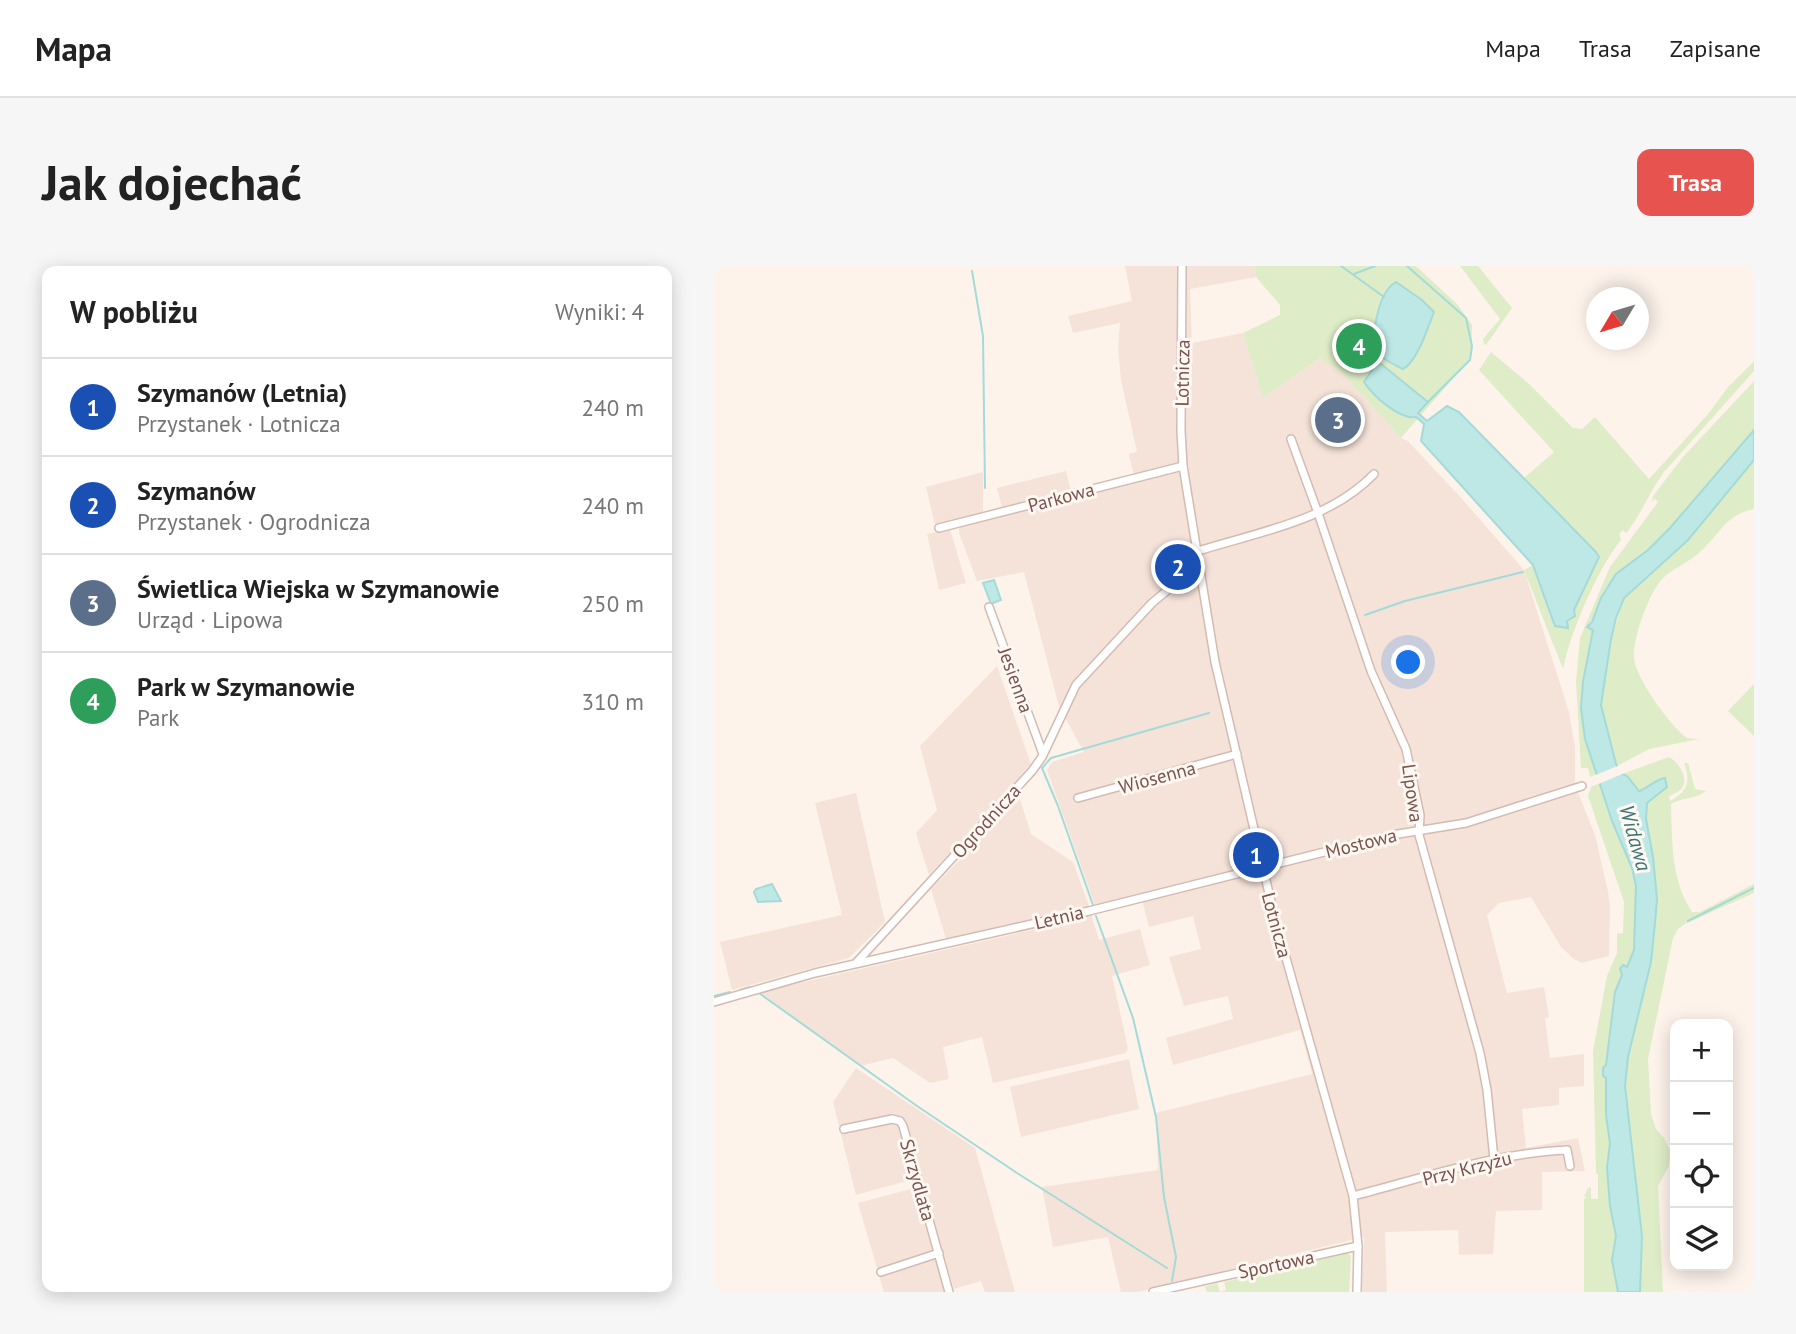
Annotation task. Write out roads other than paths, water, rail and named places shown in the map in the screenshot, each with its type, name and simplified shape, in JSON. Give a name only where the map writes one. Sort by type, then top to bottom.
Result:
[{"type":"street","name":"Lotnicza","points":[[1182,266],[1183,466],[1215,662],[1262,869],[1353,1196],[1359,1246],[1357,1292]]},
{"type":"street","name":"Lipowa","points":[[1291,439],[1371,671],[1406,749],[1420,815],[1419,829],[1480,1052],[1494,1159]]},
{"type":"street","name":"Parkowa","points":[[939,528],[1183,466]]},
{"type":"street","name":"Ogrodnicza","points":[[856,963],[1032,771],[1076,685],[1199,556],[1318,513],[1355,493],[1374,474]]},
{"type":"street","name":"Jesienna","points":[[989,607],[1043,754]]},
{"type":"street","name":"Wiosenna","points":[[1078,798],[1237,754]]},
{"type":"street","name":"Mostowa","points":[[1262,869],[1419,829],[1466,823],[1582,786]]},
{"type":"street","name":"Letnia","points":[[856,963],[1262,869]]},
{"type":"street","points":[[714,1002],[856,963]]},
{"type":"street","name":"Skrzydlata","points":[[844,1129],[892,1119],[900,1121],[907,1136],[949,1292]]},
{"type":"street","name":"Przy Krzyżu","points":[[1353,1196],[1494,1159],[1543,1151],[1567,1150],[1570,1166]]},
{"type":"street","name":"Sportowa","points":[[1153,1292],[1359,1246]]},
{"type":"street","points":[[881,1272],[939,1253]]},
{"type":"water","points":[[1396,282],[1434,312],[1417,352],[1403,369],[1380,355],[1371,343],[1381,301]]},
{"type":"water","points":[[1381,364],[1428,402],[1418,413],[1427,421],[1447,406],[1459,412],[1596,552],[1599,557],[1574,610],[1575,616],[1567,621],[1568,628],[1555,626],[1533,565],[1421,441],[1424,424],[1416,417],[1402,415],[1387,406],[1364,382],[1374,367]]},
{"type":"water","name":"Widawa","points":[[1754,430],[1754,460],[1688,540],[1624,598],[1611,639],[1601,705],[1616,764],[1639,791],[1665,778],[1667,787],[1647,803],[1646,819],[1657,899],[1651,962],[1628,1057],[1625,1086],[1642,1236],[1640,1292],[1618,1292],[1612,1260],[1616,1236],[1607,1168],[1610,1143],[1603,1068],[1606,1065],[1615,992],[1622,975],[1620,969],[1623,965],[1627,967],[1634,950],[1636,886],[1632,868],[1612,821],[1585,739],[1581,708],[1593,630],[1587,627],[1616,574],[1648,550],[1670,528]]},
{"type":"water","points":[[994,580],[1001,600],[991,604],[983,583]]},
{"type":"water","points":[[772,884],[781,901],[758,902],[754,892],[756,889]]},
{"type":"waterway","points":[[1341,266],[1384,297]]},
{"type":"waterway","points":[[1354,274],[1375,266]]},
{"type":"waterway","points":[[1407,266],[1466,318],[1472,346],[1470,360],[1428,402]]},
{"type":"waterway","points":[[972,271],[983,336],[985,488]]},
{"type":"waterway","points":[[1365,615],[1405,601],[1523,572]]},
{"type":"waterway","points":[[1093,905],[1042,768],[1051,758],[1209,713]]},
{"type":"waterway","points":[[1688,921],[1754,888]]},
{"type":"waterway","points":[[1096,916],[1133,1018],[1156,1117],[1164,1197],[1176,1257],[1172,1281]]},
{"type":"waterway","points":[[740,990],[750,987]]},
{"type":"waterway","points":[[714,996],[730,992]]},
{"type":"waterway","points":[[759,993],[917,1106],[1167,1268]]},
{"type":"place","name":"Park w Szymanowie","points":[[1359,346]]},
{"type":"place","name":"Świetlica Wiejska w Szymanowie","points":[[1338,420]]},
{"type":"place","name":"Szymanów","points":[[1178,567]]},
{"type":"place","name":"Szymanów (Letnia)","points":[[1256,855]]}]
